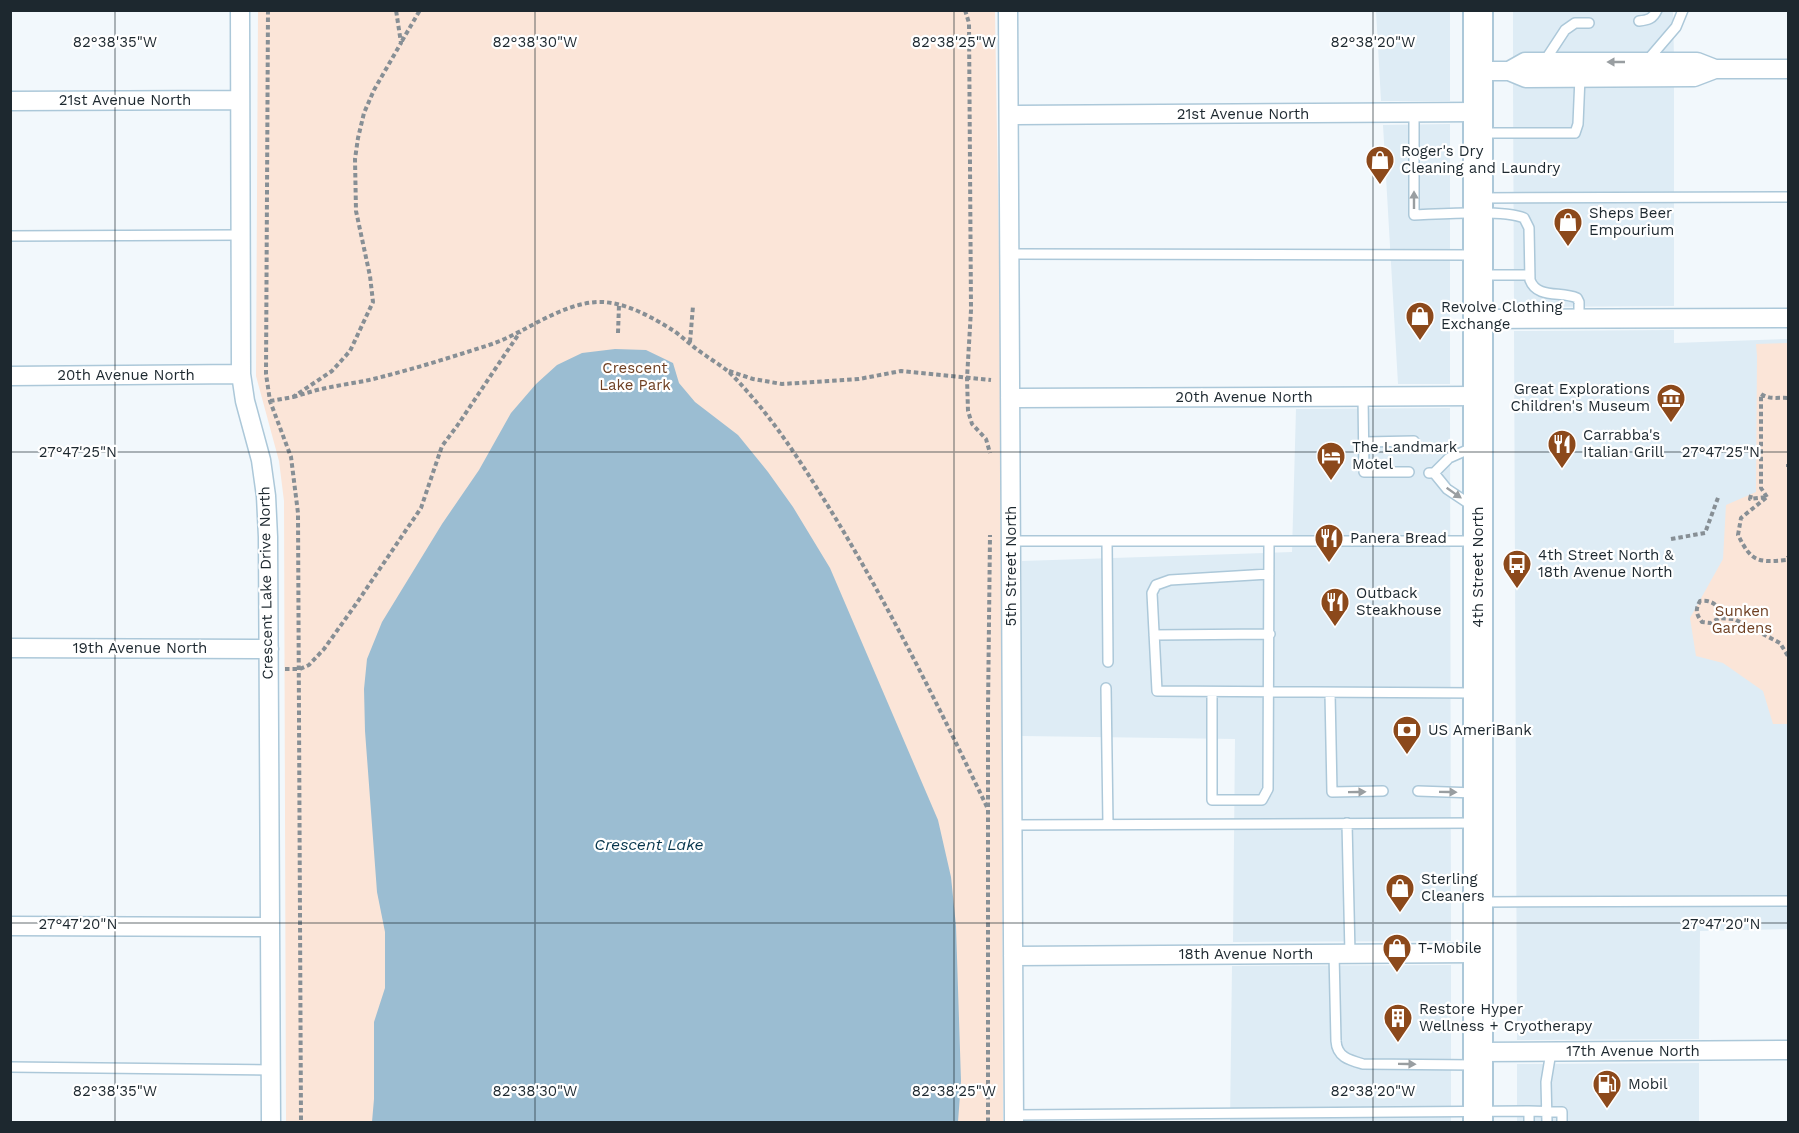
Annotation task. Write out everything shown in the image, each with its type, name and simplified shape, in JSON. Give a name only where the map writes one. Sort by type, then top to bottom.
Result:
[{"type":"main road","name":"4th Street North","points":[[1478,10],[1478,1117]]},
{"type":"street","name":"Crescent Lake Drive North","points":[[240,10],[241,374],[245,401],[261,460],[266,496],[271,1122]]},
{"type":"street","name":"5th Street North","points":[[1008,10],[1014,1119]]},
{"type":"street","points":[[1509,71],[1525,62],[1544,62],[1580,70],[1694,77],[1715,69],[1788,69]]},
{"type":"street","points":[[1478,71],[1509,71],[1526,78],[1646,62],[1697,62],[1715,69]]},
{"type":"street","name":"21st Avenue North","points":[[10,101],[239,100]]},
{"type":"street","name":"21st Avenue North","points":[[1009,115],[1414,113],[1478,123]]},
{"type":"street","points":[[1478,319],[1788,318]]},
{"type":"street","name":"20th Avenue North","points":[[10,376],[241,374]]},
{"type":"street","name":"20th Avenue North","points":[[1010,390],[1478,396]]},
{"type":"street","name":"19th Avenue North","points":[[10,648],[269,649]]},
{"type":"street","points":[[10,926],[270,927]]},
{"type":"street","name":"18th Avenue North","points":[[1013,956],[1478,953]]},
{"type":"street","name":"17th Avenue North","points":[[1478,1059],[1551,1052],[1788,1050]]},
{"type":"lane","points":[[1640,21],[1648,20],[1657,10]]},
{"type":"lane","points":[[1646,62],[1676,27],[1683,10]]},
{"type":"lane","points":[[1544,62],[1565,30],[1575,23],[1589,22]]},
{"type":"lane","points":[[1478,123],[1575,133],[1578,124],[1580,70]]},
{"type":"lane","points":[[1414,113],[1414,215],[1478,206],[1788,197]]},
{"type":"lane","points":[[1478,206],[1526,220],[1529,228],[1530,283],[1538,291],[1577,298],[1579,319]]},
{"type":"lane","points":[[10,236],[240,235]]},
{"type":"lane","points":[[1009,254],[1478,265],[1530,275]]},
{"type":"lane","points":[[1363,396],[1364,472],[1409,472]]},
{"type":"lane","points":[[1365,442],[1414,441]]},
{"type":"lane","points":[[1478,445],[1449,458],[1431,473],[1447,489],[1478,509]]},
{"type":"lane","points":[[1011,541],[1478,541]]},
{"type":"lane","points":[[1107,541],[1108,662]]},
{"type":"lane","points":[[1212,692],[1212,800],[1262,800],[1268,789],[1269,541]]},
{"type":"lane","points":[[1269,574],[1170,580],[1156,585],[1152,593],[1156,691],[1478,693]]},
{"type":"lane","points":[[1154,635],[1270,634]]},
{"type":"lane","points":[[1106,688],[1108,824]]},
{"type":"lane","points":[[1330,693],[1332,792],[1383,791]]},
{"type":"lane","points":[[1418,791],[1479,793]]},
{"type":"lane","points":[[1347,822],[1336,1049],[1349,1060],[1363,1064],[1478,1059]]},
{"type":"lane","points":[[1012,825],[1478,823]]},
{"type":"lane","points":[[1478,902],[1788,900]]},
{"type":"lane","points":[[1547,1122],[1546,1082],[1551,1052]]},
{"type":"lane","points":[[10,1067],[271,1070]]},
{"type":"lane","points":[[1014,1119],[1478,1117],[1529,1112],[1562,1112],[1562,1122]]},
{"type":"lane","points":[[1529,1112],[1529,1122]]},
{"type":"path","points":[[396,10],[401,43]]},
{"type":"path","points":[[293,397],[332,371],[350,351],[373,302],[370,276],[356,211],[357,138],[374,90],[420,10]]},
{"type":"path","points":[[965,10],[969,22],[971,253],[968,411],[972,424],[986,439],[990,452],[990,463]]},
{"type":"path","points":[[270,401],[418,367],[496,342],[573,307],[598,302],[619,305],[641,312],[661,323],[728,371],[764,410],[801,461],[873,581],[988,809]]},
{"type":"path","points":[[618,333],[619,305]]},
{"type":"path","points":[[690,342],[693,306]]},
{"type":"path","points":[[300,669],[309,665],[324,649],[409,527],[421,508],[442,446],[521,332]]},
{"type":"path","points":[[728,371],[753,379],[782,384],[859,379],[901,371],[967,378],[1010,390]]},
{"type":"path","points":[[1767,497],[1761,488],[1761,394],[1767,398],[1788,398]]},
{"type":"path","points":[[1671,539],[1705,532],[1719,495]]},
{"type":"path","points":[[1751,495],[1750,499],[1767,497]]},
{"type":"path","points":[[1767,497],[1742,518],[1738,535],[1747,552],[1764,562],[1786,560],[1788,556]]},
{"type":"path","points":[[988,1122],[990,527]]},
{"type":"path","points":[[1719,618],[1720,610],[1716,603],[1707,600],[1700,601],[1696,608],[1697,616],[1702,622],[1711,622],[1719,618],[1734,620],[1780,643],[1788,656]]},
{"type":"shaded area","points":[[1376,11],[1450,11],[1450,101],[1381,101]]},
{"type":"shaded area","points":[[1513,11],[1673,11],[1674,59],[1513,59]]},
{"type":"shaded area","points":[[1674,82],[1674,306],[1514,307],[1513,83]]},
{"type":"shaded area","points":[[1450,124],[1450,384],[1398,384],[1383,125]]},
{"type":"shaded area","points":[[1674,330],[1674,343],[1788,339],[1788,929],[1700,931],[1699,1039],[1517,1040],[1514,331]]},
{"type":"shaded area","points":[[1450,408],[1451,941],[1233,942],[1235,739],[1022,736],[1022,561],[1292,552],[1296,409]]},
{"type":"shaded area","points":[[1451,965],[1451,1122],[1230,1122],[1232,966]]},
{"type":"shaded area","points":[[1699,1063],[1699,1122],[1517,1122],[1517,1064]]},
{"type":"green space","name":"Crescent Lake Park","points":[[258,11],[995,11],[1001,382],[1003,1122],[286,1122],[284,501],[279,461],[256,376]]},
{"type":"green space","name":"Sunken Gardens","points":[[1788,343],[1788,724],[1773,724],[1763,691],[1723,663],[1696,656],[1690,618],[1723,559],[1726,505],[1756,492],[1756,344]]},
{"type":"water","name":"Crescent Lake","points":[[615,349],[646,350],[673,363],[679,383],[695,402],[738,435],[768,472],[793,507],[830,568],[938,820],[951,877],[956,926],[961,1081],[958,1122],[372,1122],[374,1022],[385,988],[385,932],[377,892],[365,731],[364,689],[367,659],[382,622],[442,524],[479,470],[511,413],[536,384],[557,365],[582,353]]},
{"type":"place","name":"Roger's Dry Cleaning and Laundry","points":[[1380,186]]},
{"type":"place","name":"Sheps Beer Empourium","points":[[1568,248]]},
{"type":"place","name":"Revolve Clothing Exchange","points":[[1420,342]]},
{"type":"place","name":"Great Explorations Children's Museum","points":[[1671,424]]},
{"type":"place","name":"Carrabba's Italian Grill","points":[[1562,470]]},
{"type":"place","name":"The Landmark Motel","points":[[1331,482]]},
{"type":"place","name":"Panera Bread","points":[[1329,564]]},
{"type":"place","name":"4th Street North & 18th Avenue North","points":[[1517,590]]},
{"type":"place","name":"Outback Steakhouse","points":[[1335,628]]},
{"type":"place","name":"US AmeriBank","points":[[1407,756]]},
{"type":"place","name":"Sterling Cleaners","points":[[1400,914]]},
{"type":"place","name":"T-Mobile","points":[[1397,974]]},
{"type":"place","name":"Restore Hyper Wellness + Cryotherapy","points":[[1398,1044]]},
{"type":"place","name":"Mobil","points":[[1607,1110]]}]
